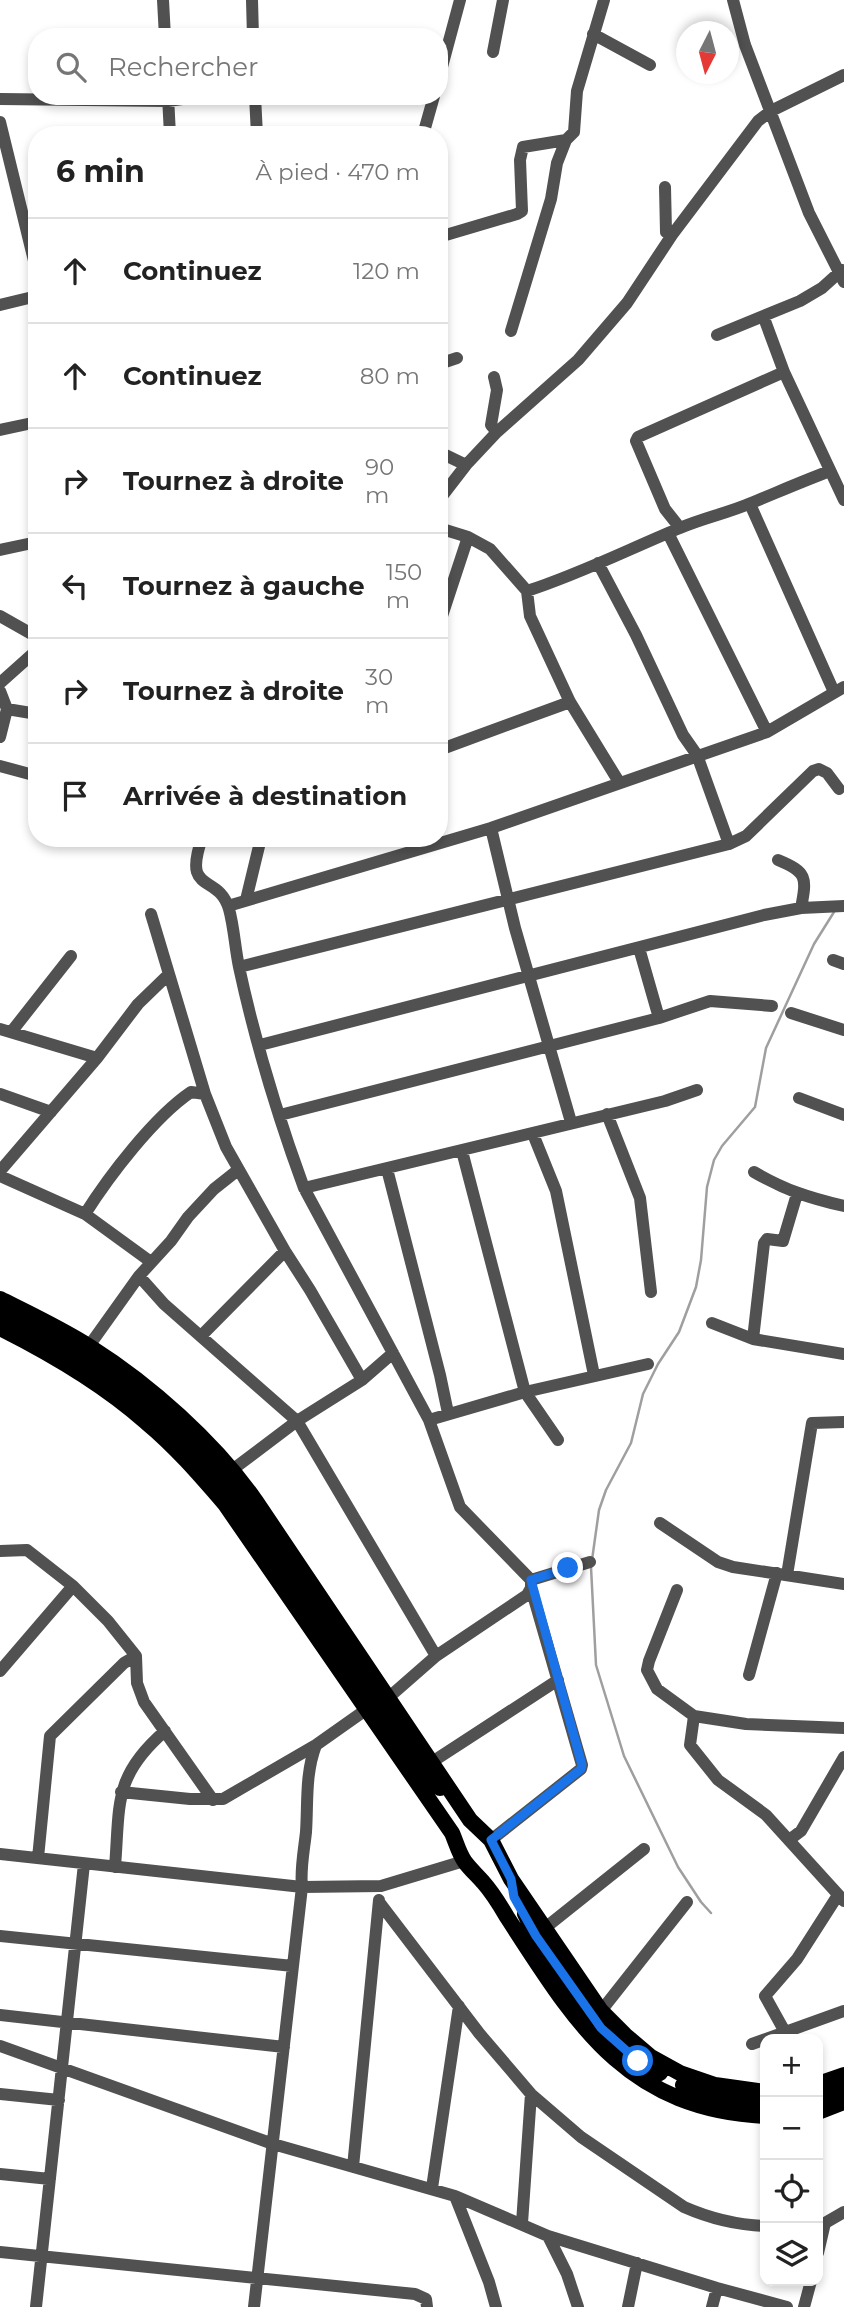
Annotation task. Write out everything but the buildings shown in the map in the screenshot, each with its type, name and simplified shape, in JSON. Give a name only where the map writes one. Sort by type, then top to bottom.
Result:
[{"type":"main road","points":[[0,1299],[89,1346],[156,1397],[195,1431],[232,1470],[388,1698],[428,1767],[430,1789],[451,1822],[462,1853],[488,1870],[495,1866],[491,1843]]},
{"type":"main road","points":[[0,1314],[85,1361],[125,1389],[163,1419],[203,1457],[253,1518],[428,1767],[491,1843],[540,1932],[601,2028],[638,2061],[674,2081],[706,2094],[738,2101],[760,2102]]},
{"type":"main road","points":[[0,1328],[46,1350],[146,1421],[188,1462],[225,1504],[368,1709],[567,2007],[594,2041],[618,2063],[650,2084],[681,2099],[719,2111],[760,2115]]},
{"type":"main road","points":[[462,1853],[462,1838],[468,1833],[491,1843]]},
{"type":"main road","points":[[492,1893],[507,1902],[524,1927],[540,1932],[601,2011],[651,2057],[680,2073],[715,2085],[760,2090]]},
{"type":"main road","points":[[823,2082],[844,2075]]},
{"type":"main road","points":[[823,2094],[844,2088]]},
{"type":"main road","points":[[823,2110],[844,2102]]},
{"type":"street","points":[[163,0],[165,28]]},
{"type":"street","points":[[252,0],[253,28]]},
{"type":"street","points":[[448,42],[460,0]]},
{"type":"street","points":[[493,52],[503,0]]},
{"type":"street","points":[[511,331],[551,199],[557,163],[566,140],[574,132],[577,91],[604,0]]},
{"type":"street","points":[[717,335],[800,301],[842,274],[808,213],[745,45],[733,0]]},
{"type":"street","points":[[593,34],[650,65]]},
{"type":"street","points":[[448,489],[497,432],[578,360],[627,303],[672,235],[758,121],[771,111],[844,75]]},
{"type":"street","points":[[0,99],[28,99]]},
{"type":"street","points":[[168,105],[170,126]]},
{"type":"street","points":[[255,105],[257,126]]},
{"type":"street","points":[[426,126],[431,105]]},
{"type":"street","points":[[0,122],[28,236]]},
{"type":"street","points":[[448,234],[522,211],[521,150],[527,145],[566,140]]},
{"type":"street","points":[[665,187],[666,232],[672,235]]},
{"type":"street","points":[[0,304],[28,298]]},
{"type":"street","points":[[764,318],[784,372],[844,500]]},
{"type":"street","points":[[448,361],[457,358]]},
{"type":"street","points":[[767,732],[636,441],[638,437],[784,372]]},
{"type":"street","points":[[494,377],[497,390],[491,425],[497,432]]},
{"type":"street","points":[[0,430],[28,424]]},
{"type":"street","points":[[448,457],[466,466]]},
{"type":"street","points":[[527,591],[571,577],[674,530],[750,504],[788,486],[830,471]]},
{"type":"street","points":[[448,838],[491,828],[767,732],[839,690],[750,504]]},
{"type":"street","points":[[448,530],[491,549],[527,591],[530,616],[570,702],[619,782]]},
{"type":"street","points":[[448,598],[468,537]]},
{"type":"street","points":[[0,550],[28,544]]},
{"type":"street","points":[[598,563],[697,755],[729,844]]},
{"type":"street","points":[[0,616],[28,632]]},
{"type":"street","points":[[0,683],[28,658]]},
{"type":"street","points":[[0,691],[7,709],[0,737]]},
{"type":"street","points":[[448,747],[570,702]]},
{"type":"street","points":[[7,709],[28,712]]},
{"type":"street","points":[[0,766],[28,774]]},
{"type":"street","points":[[239,967],[729,844],[746,836],[813,771],[819,769],[827,773],[839,789]]},
{"type":"street","points":[[491,828],[528,976],[571,1122]]},
{"type":"street","points":[[193,847],[197,853]]},
{"type":"street","points":[[199,847],[195,864],[197,876],[214,888],[228,906],[239,967],[260,1045],[304,1188],[429,1420],[460,1507],[531,1584],[582,1765],[581,1769],[491,1843]]},
{"type":"street","points":[[246,900],[259,847]]},
{"type":"street","points":[[228,906],[413,847]]},
{"type":"street","points":[[778,860],[799,869],[802,874],[804,894],[801,908]]},
{"type":"street","points":[[260,1045],[801,908],[840,906]]},
{"type":"street","points":[[151,914],[217,1126],[237,1170],[362,1380]]},
{"type":"street","points":[[639,948],[659,1018]]},
{"type":"street","points":[[71,956],[6,1030],[97,1058]]},
{"type":"street","points":[[0,1171],[97,1058],[138,1004],[169,974]]},
{"type":"street","points":[[280,1115],[659,1018],[710,1001],[772,1006]]},
{"type":"street","points":[[791,1013],[844,1030]]},
{"type":"street","points":[[304,1188],[534,1134],[571,1122],[665,1101],[697,1090]]},
{"type":"street","points":[[85,1214],[105,1182],[172,1109],[191,1092],[205,1094]]},
{"type":"street","points":[[0,1094],[51,1112]]},
{"type":"street","points":[[799,1098],[844,1115]]},
{"type":"street","points":[[607,1114],[640,1198],[651,1292]]},
{"type":"street","points":[[534,1134],[556,1191],[594,1375]]},
{"type":"street","points":[[462,1151],[525,1392],[558,1440]]},
{"type":"street","points":[[387,1168],[448,1413]]},
{"type":"street","points":[[89,1346],[139,1276],[188,1217],[214,1189],[237,1170]]},
{"type":"street","points":[[754,1172],[797,1194],[844,1206]]},
{"type":"street","points":[[0,1177],[85,1214],[151,1262]]},
{"type":"street","points":[[753,1339],[764,1243],[767,1239],[783,1241],[797,1194]]},
{"type":"street","points":[[202,1335],[285,1251]]},
{"type":"street","points":[[139,1276],[164,1304],[297,1422],[436,1656]]},
{"type":"street","points":[[712,1324],[753,1339],[844,1354]]},
{"type":"street","points":[[232,1470],[297,1422],[362,1380],[393,1353]]},
{"type":"street","points":[[429,1420],[525,1392],[648,1364]]},
{"type":"street","points":[[749,1675],[782,1574],[812,1423],[844,1422]]},
{"type":"street","points":[[660,1523],[719,1562],[733,1567],[844,1584]]},
{"type":"street","points":[[0,1551],[27,1550],[74,1586],[108,1621],[135,1656],[139,1692],[144,1702],[213,1800]]},
{"type":"street","points":[[388,1698],[436,1656],[527,1595],[531,1584],[590,1562]]},
{"type":"street","points":[[0,1671],[74,1586]]},
{"type":"street","points":[[677,1590],[649,1661],[648,1670],[657,1689],[694,1716],[746,1724],[844,1728]]},
{"type":"street","points":[[38,1858],[50,1736],[124,1663],[135,1656]]},
{"type":"street","points":[[428,1767],[558,1679]]},
{"type":"street","points":[[121,1792],[213,1800],[232,1796],[316,1745],[368,1709]]},
{"type":"street","points":[[694,1716],[690,1745],[718,1780],[766,1815],[841,1898],[797,1959],[765,1996],[785,2032]]},
{"type":"street","points":[[115,1867],[121,1792],[131,1768],[141,1754],[166,1731]]},
{"type":"street","points":[[254,2307],[302,1888],[308,1772],[316,1745]]},
{"type":"street","points":[[789,1840],[802,1831],[844,1758]]},
{"type":"street","points":[[540,1932],[644,1849]]},
{"type":"street","points":[[0,1854],[302,1888],[381,1886],[462,1853]]},
{"type":"street","points":[[36,2307],[84,1864]]},
{"type":"street","points":[[353,2167],[381,1886]]},
{"type":"street","points":[[379,1902],[458,2006],[531,2094],[580,2137],[684,2207],[699,2214],[760,2226]]},
{"type":"street","points":[[601,2011],[687,1902]]},
{"type":"street","points":[[0,1937],[293,1966]]},
{"type":"street","points":[[432,2188],[458,2006]]},
{"type":"street","points":[[752,2044],[844,2011]]},
{"type":"street","points":[[0,2015],[284,2047]]},
{"type":"street","points":[[0,2046],[272,2144],[432,2188],[522,2222],[548,2236],[787,2307]]},
{"type":"street","points":[[0,2094],[58,2100]]},
{"type":"street","points":[[522,2222],[531,2094]]},
{"type":"street","points":[[0,2174],[50,2179]]},
{"type":"street","points":[[455,2196],[496,2307]]},
{"type":"street","points":[[823,2223],[844,2212]]},
{"type":"street","points":[[548,2236],[567,2274],[578,2307]]},
{"type":"street","points":[[0,2252],[415,2294],[426,2299],[427,2307]]},
{"type":"street","points":[[628,2307],[637,2263]]},
{"type":"street","points":[[804,2307],[810,2286]]},
{"type":"street","points":[[712,2307],[717,2288]]},
{"type":"waterway","points":[[592,1560],[599,1510],[606,1490],[631,1443],[643,1394],[679,1332],[696,1287],[707,1187],[714,1160],[722,1146],[755,1107],[766,1048],[814,944],[834,912]]},
{"type":"waterway","points":[[591,1567],[596,1665],[624,1756],[678,1867],[711,1913]]},
{"type":"route","points":[[568,1568],[531,1580],[531,1588],[581,1769],[491,1840],[511,1879],[514,1897],[536,1936],[601,2028],[638,2061]]}]
